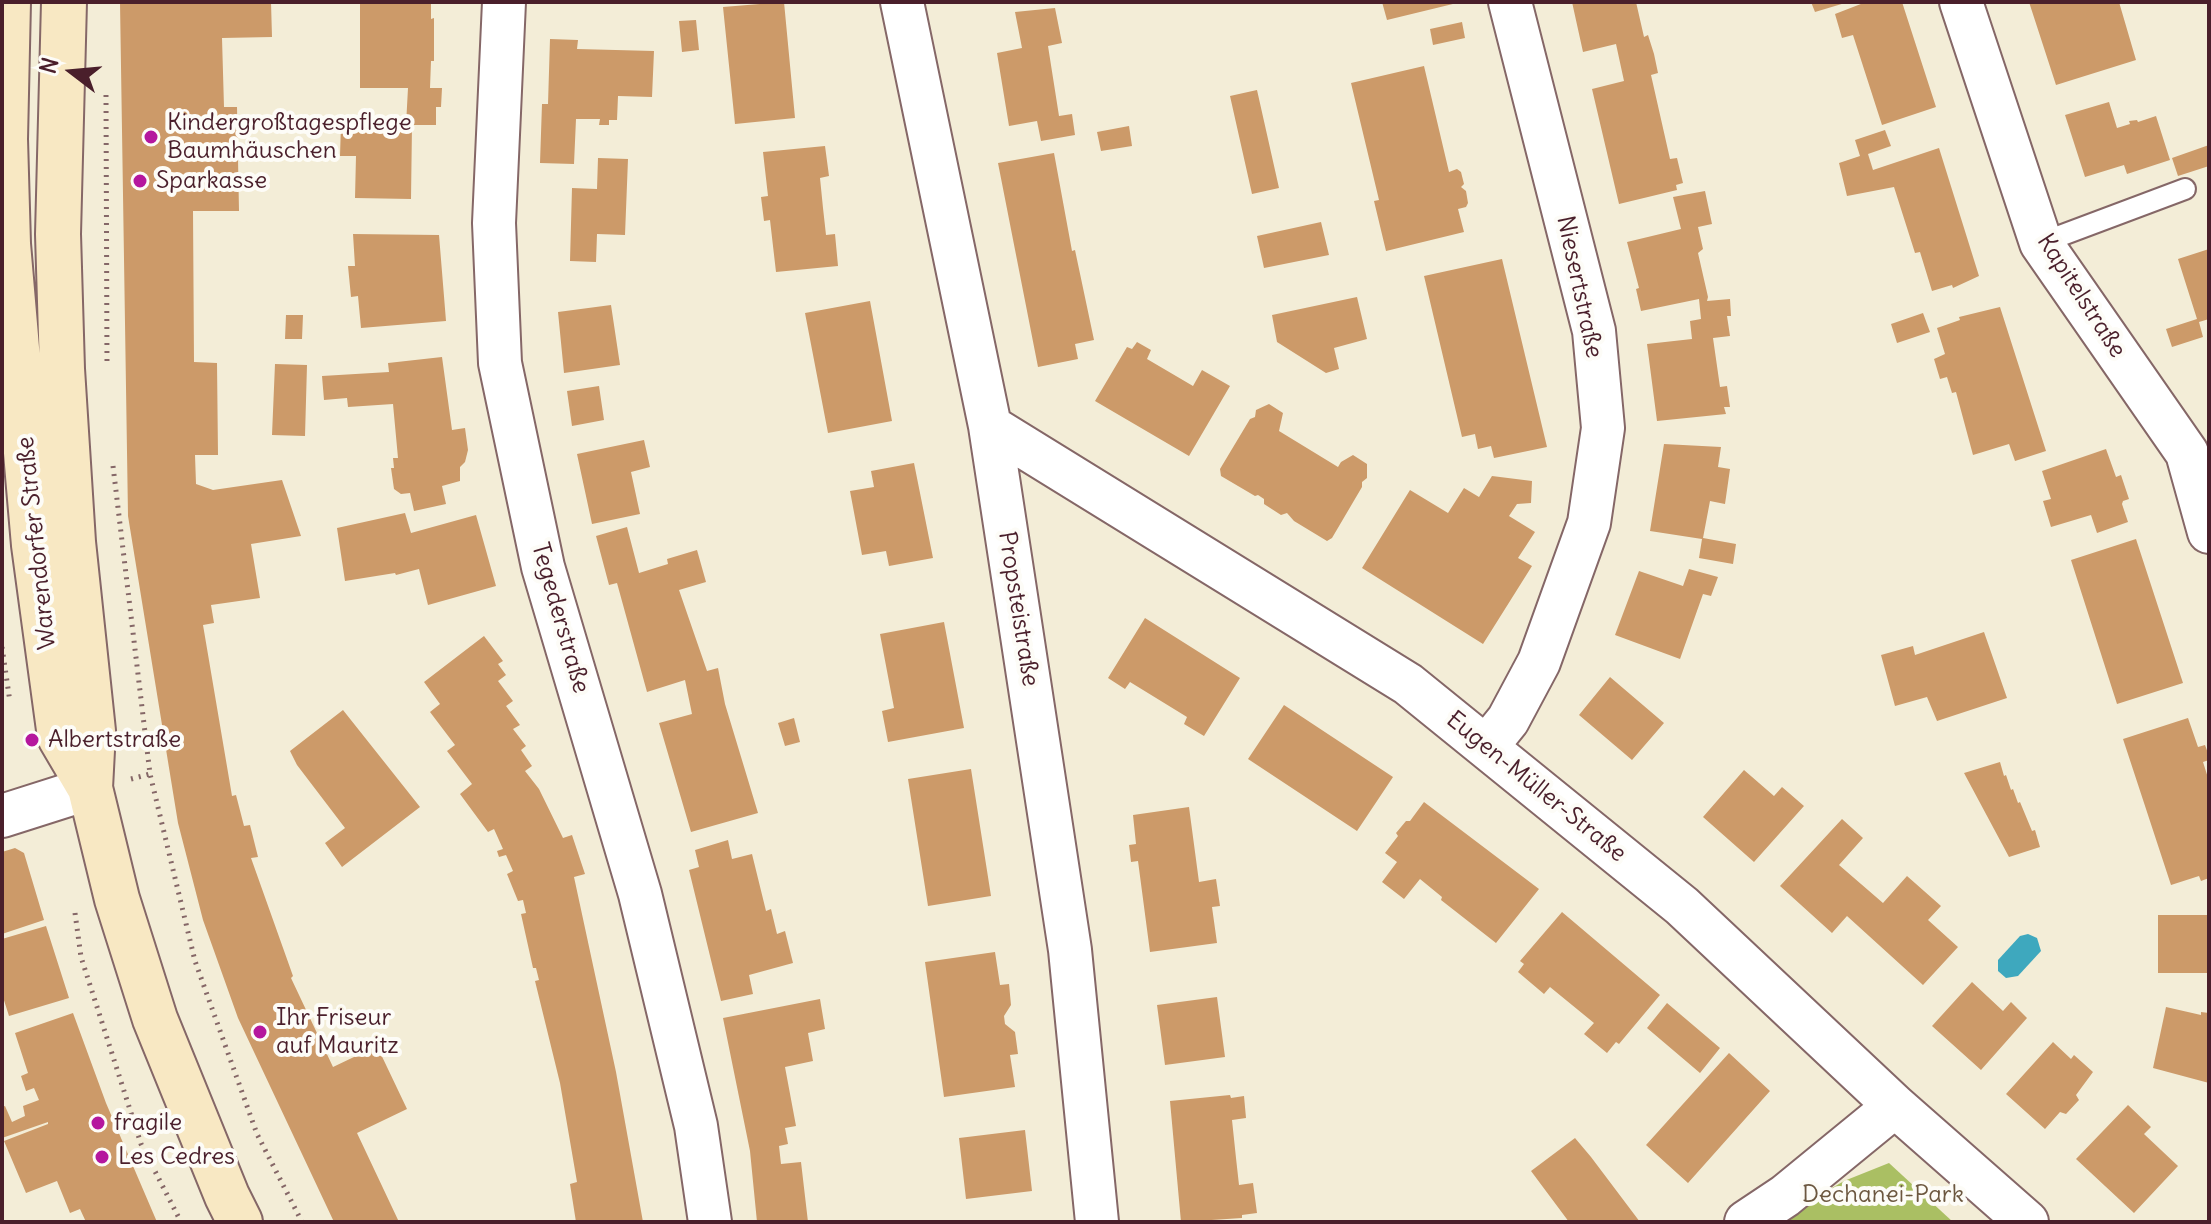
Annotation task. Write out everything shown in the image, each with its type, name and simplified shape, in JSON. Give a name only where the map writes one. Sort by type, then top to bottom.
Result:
[{"type":"main road","name":"Warendorfer Straße","points":[[8,2],[3,137],[5,248],[34,545],[60,737],[90,788]]},
{"type":"main road","name":"Warendorfer Straße","points":[[64,2],[58,234],[62,369],[72,527],[93,731],[90,788],[117,899],[155,1019],[240,1222]]},
{"type":"street","name":"Tegederstraße","points":[[504,2],[494,223],[500,363],[543,567],[640,894],[696,1126],[710,1222]]},
{"type":"street","name":"Propsteistraße","points":[[902,2],[990,426],[1070,950],[1097,1222]]},
{"type":"street","name":"Niesertstraße","points":[[1487,746],[1508,720],[1544,648],[1589,523],[1603,428],[1594,331],[1510,2]]},
{"type":"street","name":"Kapitelstraße","points":[[1961,2],[2041,243],[2187,453],[2209,532]]},
{"type":"street","name":"Eugen-Müller-Straße","points":[[990,426],[1408,684],[1682,906],[1895,1106],[2027,1222]]},
{"type":"street","points":[[2,816],[90,788]]},
{"type":"street","points":[[1746,1222],[1785,1196],[1895,1106]]},
{"type":"lane","points":[[2041,243],[2185,189]]},
{"type":"path","points":[[106,92],[106,377]]},
{"type":"path","points":[[111,452],[150,774],[192,947],[257,1134],[302,1222]]},
{"type":"path","points":[[2,647],[10,704]]},
{"type":"path","points":[[74,905],[81,957],[141,1144],[181,1222]]},
{"type":"green space","name":"Dechanei-Park","points":[[1889,1163],[1953,1222],[1774,1222],[1844,1181]]},
{"type":"water","points":[[2028,934],[2037,938],[2041,951],[2018,976],[2006,978],[1998,971],[1998,960],[2020,936]]},
{"type":"building","points":[[120,2],[271,2],[272,37],[222,38],[224,107],[237,107],[239,211],[193,211],[194,362],[217,363],[218,455],[195,455],[196,484],[213,490],[282,480],[301,536],[251,544],[260,598],[211,605],[214,623],[203,625],[232,796],[236,795],[244,826],[250,825],[258,857],[251,858],[293,976],[291,978],[333,1067],[377,1046],[407,1109],[357,1133],[399,1222],[334,1222],[238,1018],[203,920],[178,823],[128,516]]},
{"type":"building","points":[[360,2],[431,2],[434,61],[431,61],[430,88],[442,88],[441,107],[436,107],[436,125],[412,125],[411,199],[355,198],[356,156],[340,156],[341,124],[406,125],[408,88],[360,88]]},
{"type":"building","points":[[784,2],[795,118],[735,124],[723,7]]},
{"type":"building","points":[[1382,2],[1457,2],[1457,3],[1387,20]]},
{"type":"building","points":[[1572,2],[1636,2],[1644,37],[1648,35],[1654,54],[1658,73],[1651,75],[1670,159],[1677,158],[1683,183],[1676,185],[1677,190],[1619,204],[1592,89],[1624,81],[1616,44],[1583,52]]},
{"type":"building","points":[[1811,2],[1845,2],[1845,3],[1815,12]]},
{"type":"building","points":[[1866,2],[1902,2],[1936,107],[1882,125],[1853,35],[1842,38],[1835,14]]},
{"type":"building","points":[[2029,2],[2119,2],[2136,60],[2056,85]]},
{"type":"building","points":[[1055,8],[1062,43],[1048,46],[1059,116],[1072,114],[1075,135],[1041,141],[1037,121],[1009,126],[997,53],[1022,48],[1015,12]]},
{"type":"building","points":[[696,20],[699,50],[682,52],[679,21]]},
{"type":"building","points":[[1462,22],[1465,38],[1433,45],[1430,29]]},
{"type":"building","points":[[550,39],[578,40],[577,49],[654,51],[652,97],[618,96],[617,120],[609,120],[609,125],[599,125],[600,119],[576,119],[574,164],[540,163],[542,104],[548,104]]},
{"type":"building","points":[[1424,66],[1449,172],[1457,169],[1461,172],[1464,184],[1461,187],[1466,191],[1468,203],[1466,207],[1458,209],[1464,232],[1386,251],[1374,201],[1379,200],[1351,83]]},
{"type":"building","points":[[1257,90],[1279,188],[1252,194],[1230,96]]},
{"type":"building","points":[[2109,102],[2117,128],[2130,124],[2129,121],[2138,122],[2156,116],[2170,160],[2127,174],[2124,165],[2085,177],[2065,115]]},
{"type":"building","points":[[1129,126],[1132,146],[1101,151],[1097,132]]},
{"type":"building","points":[[1885,130],[1891,146],[1868,154],[1873,170],[1939,148],[1979,276],[1953,288],[1952,285],[1932,291],[1920,252],[1915,253],[1894,187],[1847,196],[1839,163],[1860,156],[1855,140]]},
{"type":"building","points":[[2209,145],[2209,166],[2178,176],[2172,158]]},
{"type":"building","points":[[825,146],[829,176],[820,178],[823,208],[826,235],[835,234],[838,266],[776,272],[770,220],[764,221],[761,197],[768,196],[763,152]]},
{"type":"building","points":[[1054,153],[1072,251],[1075,250],[1094,340],[1075,344],[1078,359],[1038,367],[998,163]]},
{"type":"building","points":[[598,158],[628,159],[625,235],[597,234],[596,262],[570,261],[572,188],[597,189]]},
{"type":"building","points":[[1705,191],[1712,224],[1698,227],[1703,249],[1698,253],[1707,301],[1730,299],[1731,316],[1727,316],[1730,336],[1713,338],[1720,387],[1727,386],[1730,407],[1724,407],[1726,414],[1657,421],[1647,344],[1692,339],[1690,321],[1701,319],[1699,299],[1641,311],[1636,289],[1639,288],[1627,242],[1681,229],[1673,197]]},
{"type":"building","points":[[1321,222],[1329,255],[1264,268],[1257,236]]},
{"type":"building","points":[[353,234],[439,235],[446,321],[361,328],[358,296],[351,297],[348,266],[355,266]]},
{"type":"building","points":[[2209,249],[2209,319],[2199,322],[2203,337],[2172,347],[2166,329],[2197,319],[2178,259]]},
{"type":"building","points":[[1502,259],[1547,447],[1494,458],[1491,446],[1478,449],[1475,434],[1462,437],[1424,276]]},
{"type":"building","points":[[1357,297],[1367,339],[1334,348],[1339,369],[1326,373],[1277,342],[1272,315]]},
{"type":"building","points":[[870,301],[892,421],[828,433],[805,313]]},
{"type":"building","points":[[611,305],[620,365],[564,373],[558,312]]},
{"type":"building","points":[[2000,307],[2046,451],[2015,461],[2009,444],[1973,455],[1956,392],[1952,393],[1947,377],[1940,379],[1934,359],[1945,354],[1937,328],[1960,320],[1959,317]]},
{"type":"building","points":[[1923,313],[1930,332],[1897,343],[1891,324]]},
{"type":"building","points":[[286,315],[303,315],[302,339],[285,339]]},
{"type":"building","points":[[1137,342],[1151,350],[1147,359],[1193,386],[1202,370],[1230,386],[1189,456],[1095,401],[1127,347],[1132,349]]},
{"type":"building","points":[[442,357],[452,430],[465,428],[468,450],[460,467],[460,481],[442,486],[446,504],[414,511],[410,493],[401,494],[394,489],[391,468],[394,468],[393,458],[398,458],[393,404],[348,407],[347,398],[324,400],[322,376],[389,372],[388,363]]},
{"type":"building","points":[[275,364],[307,365],[305,436],[272,435]]},
{"type":"building","points":[[599,386],[604,420],[572,426],[567,391]]},
{"type":"building","points":[[1269,404],[1283,413],[1279,431],[1338,467],[1353,455],[1367,464],[1367,478],[1332,538],[1327,541],[1294,521],[1287,513],[1281,515],[1264,504],[1264,499],[1258,495],[1221,476],[1220,469],[1250,419],[1255,417],[1256,410]]},
{"type":"building","points":[[644,440],[650,467],[631,472],[640,514],[592,524],[577,454]]},
{"type":"building","points":[[1664,444],[1721,447],[1718,467],[1730,469],[1725,504],[1710,501],[1703,538],[1736,544],[1733,564],[1699,558],[1702,539],[1650,531]]},
{"type":"building","points":[[2106,449],[2116,477],[2121,475],[2129,499],[2122,504],[2128,522],[2097,533],[2091,515],[2051,527],[2043,501],[2051,499],[2042,471]]},
{"type":"building","points":[[914,463],[933,558],[889,566],[886,551],[862,555],[850,491],[874,487],[871,471]]},
{"type":"building","points":[[1492,476],[1532,481],[1531,503],[1517,504],[1509,516],[1535,532],[1518,558],[1532,566],[1483,644],[1362,568],[1410,490],[1448,513],[1464,488],[1479,497]]},
{"type":"building","points":[[405,513],[411,533],[476,515],[496,586],[428,605],[419,569],[345,581],[337,528]]},
{"type":"building","points":[[627,527],[639,573],[668,564],[667,559],[697,550],[706,582],[679,590],[707,671],[718,668],[725,704],[758,813],[691,832],[659,723],[692,714],[685,680],[647,692],[617,583],[609,585],[596,536]]},
{"type":"building","points":[[2136,539],[2183,683],[2117,704],[2071,560]]},
{"type":"building","points":[[1689,569],[1718,577],[1711,596],[1703,594],[1680,659],[1615,635],[1639,571],[1683,586]]},
{"type":"building","points":[[1145,618],[1240,678],[1204,736],[1184,724],[1187,717],[1130,682],[1125,689],[1108,678]]},
{"type":"building","points":[[944,622],[964,728],[888,742],[882,711],[894,708],[880,634]]},
{"type":"building","points":[[1984,632],[2007,698],[1937,721],[1927,697],[1895,706],[1881,655],[1913,646],[1915,655]]},
{"type":"building","points":[[484,636],[503,661],[498,664],[506,675],[498,681],[513,701],[506,706],[520,725],[513,729],[526,746],[521,750],[532,766],[525,771],[539,789],[563,838],[572,835],[585,874],[574,877],[616,1072],[643,1222],[576,1222],[570,1184],[577,1182],[560,1083],[535,981],[539,980],[536,968],[533,968],[521,914],[526,913],[523,900],[518,901],[507,874],[513,871],[506,855],[499,857],[497,851],[503,849],[494,829],[488,832],[460,794],[472,784],[447,751],[455,745],[430,712],[440,704],[424,682]]},
{"type":"building","points":[[1610,677],[1664,723],[1632,760],[1579,715]]},
{"type":"building","points":[[1284,705],[1393,777],[1357,831],[1248,759]]},
{"type":"building","points":[[343,710],[420,807],[342,867],[325,843],[345,828],[297,765],[290,751]]},
{"type":"building","points":[[794,718],[800,742],[785,746],[778,723]]},
{"type":"building","points":[[2188,718],[2198,747],[2205,745],[2209,756],[2209,760],[2203,762],[2209,781],[2209,878],[2201,881],[2199,876],[2171,885],[2123,739]]},
{"type":"building","points":[[2000,762],[2032,831],[2035,830],[2040,847],[2009,857],[1964,773]]},
{"type":"building","points":[[971,769],[991,896],[928,906],[908,779]]},
{"type":"building","points":[[1744,770],[1774,796],[1782,787],[1804,806],[1754,862],[1703,817]]},
{"type":"building","points":[[1424,802],[1539,889],[1496,943],[1441,900],[1442,897],[1420,879],[1404,899],[1382,882],[1397,862],[1385,853],[1398,836],[1396,833]]},
{"type":"building","points":[[1189,807],[1199,882],[1216,879],[1220,906],[1212,907],[1217,943],[1150,952],[1138,861],[1131,862],[1129,845],[1136,844],[1133,815]]},
{"type":"building","points":[[1842,819],[1863,838],[1839,865],[1883,903],[1907,876],[1941,906],[1928,920],[1958,947],[1923,985],[1847,916],[1832,933],[1780,886]]},
{"type":"building","points":[[728,840],[732,859],[752,854],[766,911],[771,909],[777,934],[785,931],[793,963],[749,975],[753,994],[721,1001],[689,870],[699,867],[695,850]]},
{"type":"building","points":[[15,848],[24,853],[44,920],[2,934],[2,852]]},
{"type":"building","points":[[1562,912],[1660,995],[1619,1044],[1616,1042],[1607,1053],[1584,1034],[1594,1023],[1550,987],[1544,994],[1518,972],[1524,964],[1520,961]]},
{"type":"building","points":[[2158,915],[2209,915],[2209,973],[2158,973]]},
{"type":"building","points":[[46,926],[69,998],[9,1016],[2,994],[2,939]]},
{"type":"building","points":[[995,952],[1000,985],[1009,984],[1011,1005],[1004,1016],[1005,1024],[1015,1032],[1018,1054],[1010,1055],[1015,1087],[944,1097],[925,962]]},
{"type":"building","points":[[1972,982],[2003,1011],[2011,1002],[2027,1018],[1981,1070],[1932,1026]]},
{"type":"building","points":[[1217,997],[1225,1057],[1165,1065],[1157,1005]]},
{"type":"building","points":[[820,999],[825,1029],[808,1033],[813,1061],[785,1067],[796,1126],[785,1128],[788,1144],[779,1146],[781,1164],[801,1162],[808,1222],[757,1222],[750,1151],[723,1018]]},
{"type":"building","points":[[1667,1003],[1720,1048],[1700,1073],[1647,1028]]},
{"type":"building","points":[[2166,1007],[2201,1015],[2201,1012],[2209,1013],[2209,1083],[2153,1068]]},
{"type":"building","points":[[73,1013],[106,1103],[157,1222],[86,1222],[80,1209],[70,1213],[57,1181],[26,1193],[4,1141],[48,1122],[2,1138],[2,1107],[5,1106],[12,1122],[25,1116],[23,1106],[39,1100],[34,1088],[26,1091],[21,1076],[28,1073],[15,1033]]},
{"type":"building","points":[[2053,1042],[2071,1059],[2074,1055],[2093,1072],[2076,1095],[2079,1100],[2066,1114],[2060,1112],[2045,1129],[2006,1094]]},
{"type":"building","points":[[1729,1053],[1770,1091],[1688,1183],[1646,1145]]},
{"type":"building","points":[[1230,1095],[1231,1098],[1244,1096],[1246,1118],[1232,1120],[1239,1185],[1253,1183],[1257,1213],[1242,1215],[1242,1218],[1181,1222],[1170,1101]]},
{"type":"building","points":[[2128,1105],[2151,1127],[2144,1134],[2178,1166],[2134,1213],[2076,1159]]},
{"type":"building","points":[[1025,1130],[1032,1191],[966,1199],[959,1138]]},
{"type":"building","points":[[1575,1138],[1640,1222],[1569,1222],[1531,1171]]},
{"type":"place","name":"Kindergroßtagespflege Baumhäuschen","points":[[151,137]]},
{"type":"place","name":"Sparkasse","points":[[140,181]]},
{"type":"place","name":"Albertstraße","points":[[32,740]]},
{"type":"place","name":"Ihr Friseur auf Mauritz","points":[[260,1032]]},
{"type":"place","name":"fragile","points":[[98,1123]]},
{"type":"place","name":"Les Cedres","points":[[102,1157]]}]
